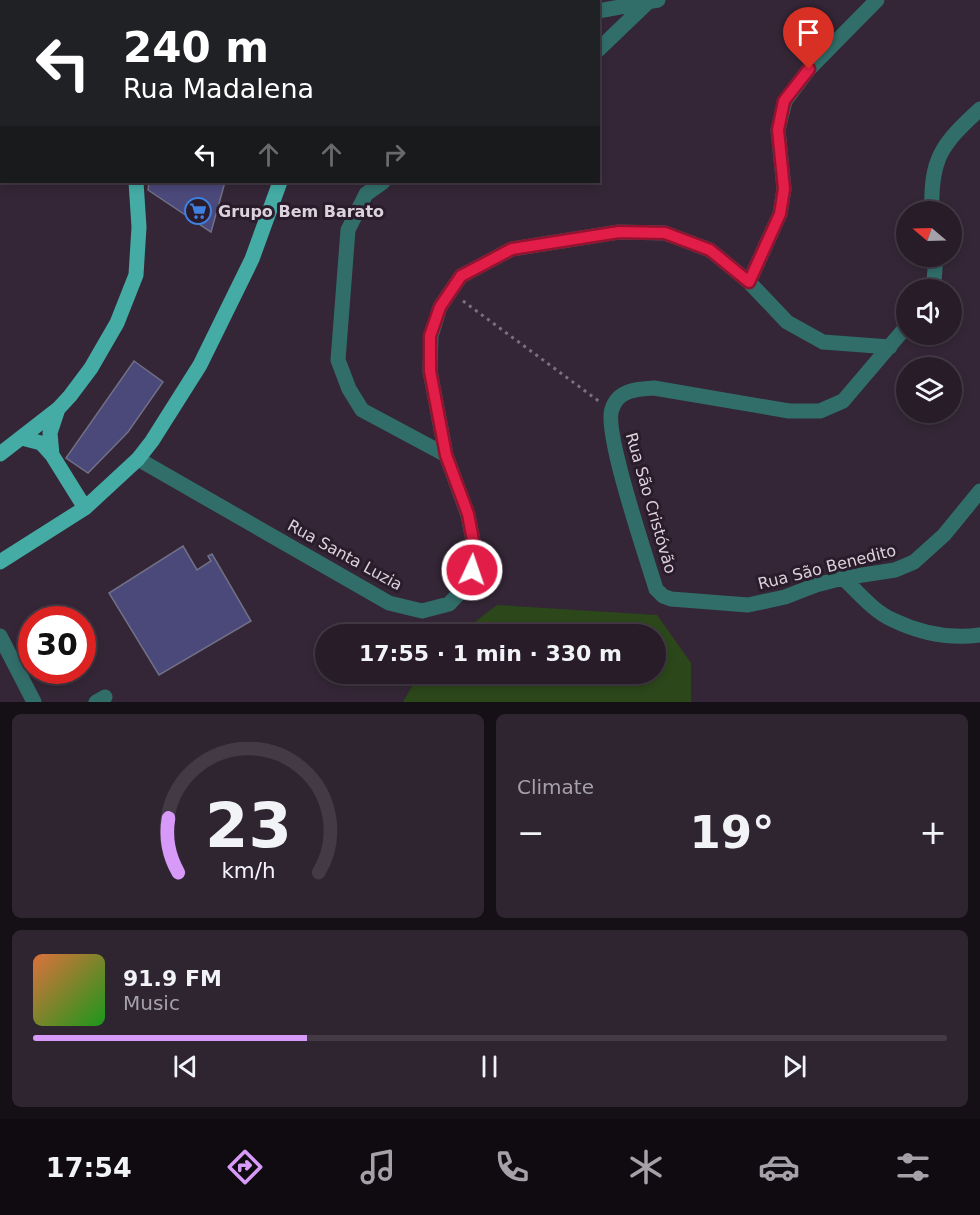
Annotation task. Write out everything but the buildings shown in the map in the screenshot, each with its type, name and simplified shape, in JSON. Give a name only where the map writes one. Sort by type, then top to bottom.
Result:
[{"type":"main road","points":[[0,454],[58,409],[70,396],[91,368],[117,323],[136,275],[139,227],[136,183]]},
{"type":"main road","points":[[0,562],[85,508],[138,459],[152,441],[200,364],[252,259],[280,183]]},
{"type":"main road","points":[[52,455],[50,433],[58,409]]},
{"type":"main road","points":[[22,438],[41,443],[52,455],[85,508]]},
{"type":"street","points":[[749,282],[780,214],[784,189],[778,130],[784,101],[809,69],[877,0]]},
{"type":"street","points":[[600,11],[652,1]]},
{"type":"street","points":[[600,48],[652,1]]},
{"type":"street","points":[[931,201],[936,162],[946,144],[980,109]]},
{"type":"street","points":[[382,183],[366,194],[348,230],[338,360],[349,389],[362,410],[446,455]]},
{"type":"street","name":"Rua Santa Luzia","points":[[138,459],[389,603],[422,610],[449,604],[467,585],[476,556],[468,514],[446,455],[430,371],[430,336],[440,307],[461,276],[512,249],[619,232],[665,233],[710,250],[749,282],[787,322],[823,342],[890,347]]},
{"type":"street","points":[[611,410],[618,399],[631,389],[654,388],[789,411],[820,411],[843,401],[896,340]]},
{"type":"street","name":"Rua São Cristóvão","points":[[611,410],[610,425],[656,589]]},
{"type":"street","name":"Rua São Benedito","points":[[656,589],[663,596],[671,599],[748,605],[784,597],[843,578],[895,570],[914,562],[944,535],[980,491]]},
{"type":"street","points":[[843,578],[892,620],[924,631],[959,638],[980,635]]},
{"type":"street","points":[[0,636],[34,702]]},
{"type":"path","points":[[450,291],[611,410]]},
{"type":"green space","points":[[497,605],[657,615],[663,624],[472,624]]},
{"type":"green space","points":[[666,628],[691,663],[691,702],[403,702],[413,684],[666,684]]},
{"type":"place","name":"Grupo Bem Barato","points":[[198,211]]},
{"type":"route","points":[[472,570],[476,556],[468,514],[446,455],[430,371],[430,336],[440,307],[450,291],[461,276],[512,249],[619,232],[665,233],[710,250],[749,282],[780,214],[784,189],[778,130],[784,101],[809,69]]}]
